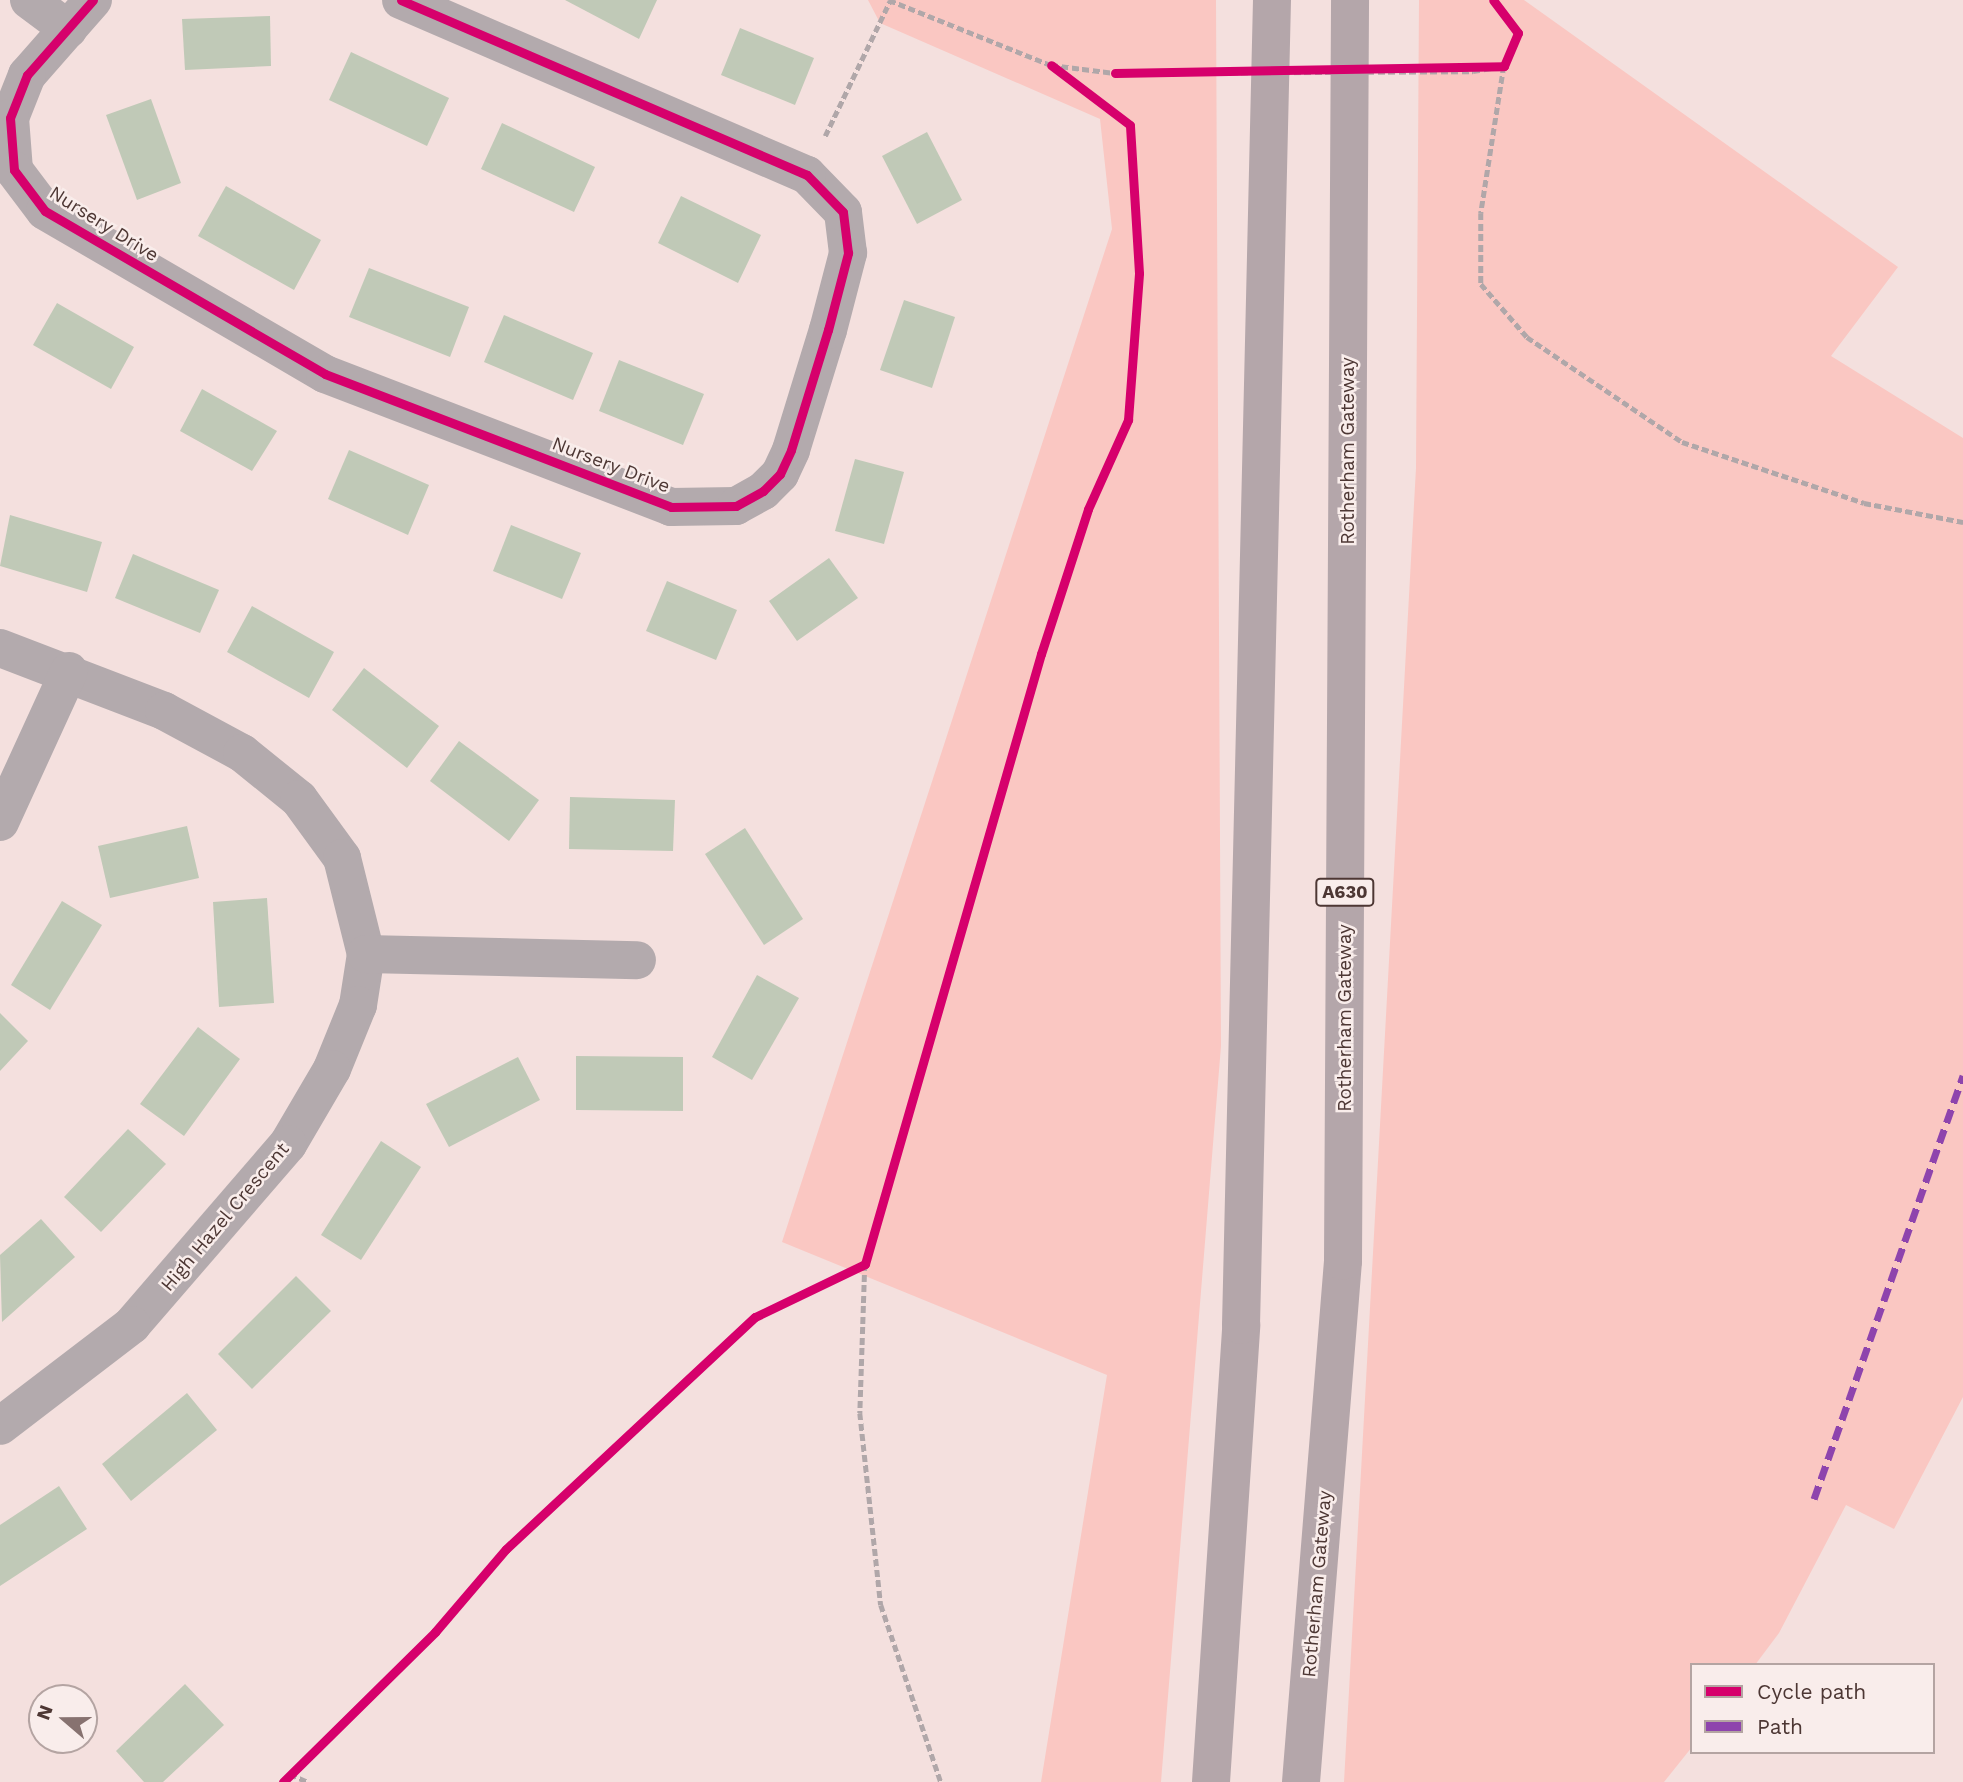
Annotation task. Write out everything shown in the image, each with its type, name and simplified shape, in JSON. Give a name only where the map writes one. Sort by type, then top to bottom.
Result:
[{"type":"highway","points":[[1211,1782],[1241,1325],[1272,0]]},
{"type":"highway","name":"Rotherham Gateway","points":[[1301,1782],[1343,1261],[1350,0]]},
{"type":"street","points":[[29,0],[68,29]]},
{"type":"street","name":"Nursery Drive","points":[[93,0],[27,75],[10,118],[14,170],[45,211],[325,374],[671,507],[736,506],[780,474],[791,450],[828,330],[849,229],[843,212],[807,175],[401,0]]},
{"type":"street","name":"High Hazel Crescent","points":[[0,648],[69,671],[242,753],[299,799],[342,858],[366,954],[358,1004],[331,1069],[288,1144],[132,1325],[0,1426]]},
{"type":"street","points":[[0,822],[69,671]]},
{"type":"street","points":[[366,954],[637,960]]},
{"type":"path","points":[[1493,0],[1518,33],[1504,66],[1481,214],[1481,284],[1527,337],[1682,442],[1864,503],[1963,522]]},
{"type":"path","points":[[807,175],[890,1],[1051,65],[1115,73],[1473,71],[1504,66]]},
{"type":"path","points":[[941,1782],[881,1605],[860,1413],[865,1264],[1041,654],[1088,509],[1128,420],[1139,274],[1130,125],[1051,65]]},
{"type":"path","points":[[283,1782],[435,1632],[506,1549],[755,1317],[865,1264]]},
{"type":"path","points":[[290,1774],[308,1782]]},
{"type":"shaded area","points":[[868,0],[1216,0],[1221,1046],[1161,1782],[1041,1782],[1107,1375],[782,1242],[1112,229],[1100,119],[880,23]]},
{"type":"shaded area","points":[[1419,0],[1524,0],[1898,267],[1831,356],[1963,438],[1963,1397],[1894,1529],[1846,1505],[1779,1633],[1756,1663],[1690,1663],[1690,1750],[1664,1782],[1344,1782],[1416,468]]},
{"type":"building","points":[[565,0],[657,0],[639,39]]},
{"type":"building","points":[[270,16],[271,66],[185,70],[182,19]]},
{"type":"building","points":[[740,28],[814,58],[795,105],[721,75]]},
{"type":"building","points":[[351,52],[449,98],[427,146],[329,100]]},
{"type":"building","points":[[151,99],[181,183],[137,200],[106,115]]},
{"type":"building","points":[[502,123],[595,167],[574,212],[481,169]]},
{"type":"building","points":[[927,132],[962,200],[917,224],[882,156]]},
{"type":"building","points":[[226,186],[321,240],[294,290],[198,236]]},
{"type":"building","points":[[681,196],[761,235],[738,283],[658,243]]},
{"type":"building","points":[[369,268],[469,307],[450,357],[349,317]]},
{"type":"building","points":[[904,300],[955,317],[932,388],[880,370]]},
{"type":"building","points":[[57,303],[134,347],[111,389],[33,345]]},
{"type":"building","points":[[504,315],[593,353],[573,400],[484,362]]},
{"type":"building","points":[[619,360],[704,394],[683,445],[599,411]]},
{"type":"building","points":[[202,389],[277,431],[252,471],[180,431]]},
{"type":"building","points":[[349,450],[429,485],[408,535],[328,499]]},
{"type":"building","points":[[855,459],[904,472],[884,544],[835,531]]},
{"type":"building","points":[[10,515],[102,542],[87,592],[0,566]]},
{"type":"building","points":[[511,525],[581,553],[562,599],[493,571]]},
{"type":"building","points":[[133,554],[219,590],[200,633],[115,598]]},
{"type":"building","points":[[829,558],[858,598],[797,641],[769,601]]},
{"type":"building","points":[[667,581],[737,610],[716,660],[646,631]]},
{"type":"building","points":[[252,606],[334,652],[309,698],[227,652]]},
{"type":"building","points":[[364,668],[439,726],[407,768],[332,710]]},
{"type":"building","points":[[459,741],[539,800],[509,841],[430,781]]},
{"type":"building","points":[[570,797],[675,800],[673,851],[569,849]]},
{"type":"building","points":[[187,826],[199,878],[110,898],[98,846]]},
{"type":"building","points":[[745,828],[803,919],[764,945],[705,854]]},
{"type":"building","points":[[267,898],[274,1003],[219,1007],[213,902]]},
{"type":"building","points":[[62,901],[102,925],[50,1010],[11,985]]},
{"type":"building","points":[[757,975],[799,998],[752,1080],[712,1057]]},
{"type":"building","points":[[0,1013],[28,1041],[0,1071]]},
{"type":"building","points":[[198,1027],[240,1059],[184,1136],[140,1104]]},
{"type":"building","points":[[576,1056],[683,1057],[683,1111],[576,1110]]},
{"type":"building","points":[[518,1057],[540,1100],[449,1147],[426,1104]]},
{"type":"building","points":[[128,1129],[166,1164],[101,1232],[64,1197]]},
{"type":"building","points":[[381,1141],[421,1167],[361,1260],[321,1235]]},
{"type":"building","points":[[41,1219],[75,1257],[2,1322],[0,1255]]},
{"type":"building","points":[[296,1276],[331,1311],[252,1389],[218,1354]]},
{"type":"building","points":[[187,1393],[217,1430],[131,1501],[102,1464]]},
{"type":"building","points":[[59,1486],[87,1529],[0,1586],[0,1525]]},
{"type":"building","points":[[185,1684],[224,1725],[163,1782],[144,1782],[116,1751]]},
{"type":"marked path","points":[[1814,1499],[1963,1075]]},
{"type":"cycle path","points":[[93,0],[27,75],[10,118],[14,170],[45,211],[325,374],[671,507],[736,506],[763,491],[780,474],[791,450],[828,330],[848,253],[843,212],[807,175],[401,0]]},
{"type":"cycle path","points":[[1115,73],[1504,66],[1518,33],[1493,0]]},
{"type":"cycle path","points":[[283,1782],[435,1632],[506,1549],[755,1317],[865,1264],[1041,654],[1088,509],[1128,420],[1139,273],[1130,125],[1051,65]]}]
